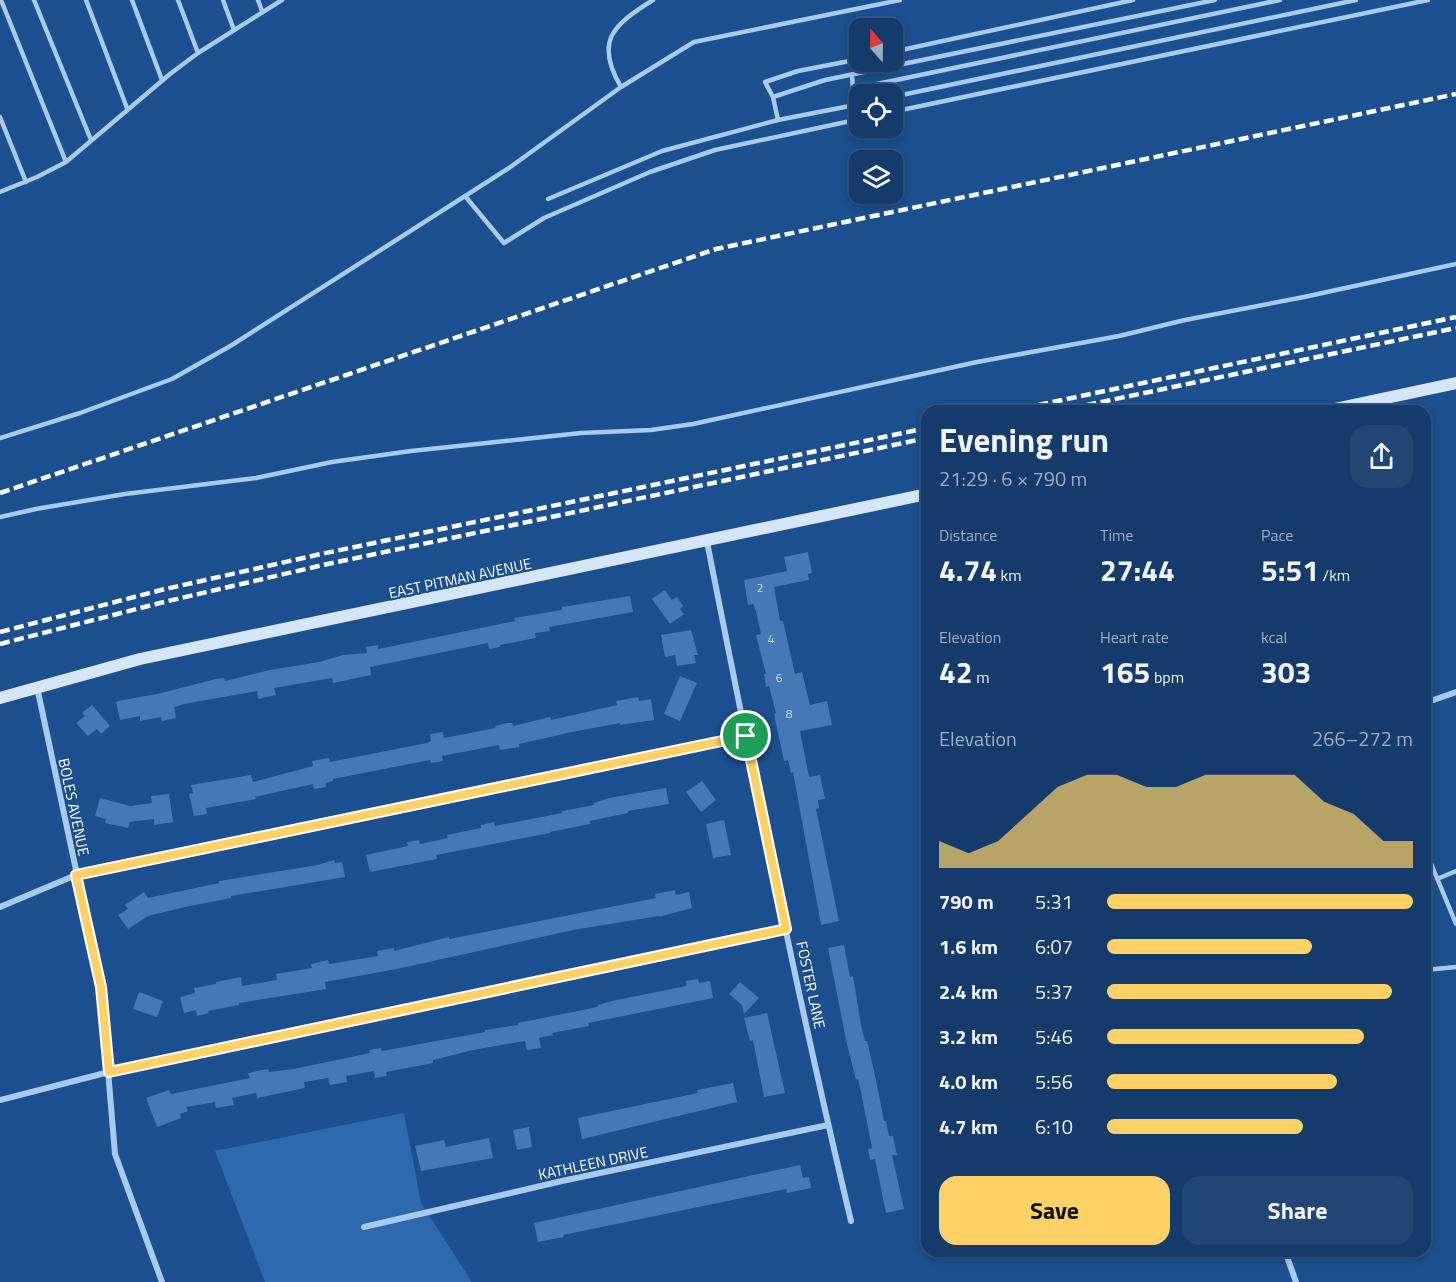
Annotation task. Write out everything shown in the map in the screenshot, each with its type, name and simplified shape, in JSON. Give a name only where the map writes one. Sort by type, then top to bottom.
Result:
[{"type":"street","points":[[1353,405],[1456,383]]},
{"type":"street","name":"EAST PITMAN AVENUE","points":[[0,698],[140,659],[921,495]]},
{"type":"street","name":"FOSTER LANE","points":[[707,542],[786,929],[851,1221]]},
{"type":"street","name":"BOLES AVENUE","points":[[37,687],[101,987],[115,1154],[162,1282]]},
{"type":"street","points":[[1431,701],[1456,692]]},
{"type":"street","points":[[0,907],[76,875],[746,736]]},
{"type":"street","points":[[0,1100],[109,1072],[786,929]]},
{"type":"street","name":"KATHLEEN DRIVE","points":[[364,1227],[828,1125]]},
{"type":"street","points":[[1287,1257],[1296,1282]]},
{"type":"lane","points":[[1,0],[66,162]]},
{"type":"lane","points":[[34,0],[91,140]]},
{"type":"lane","points":[[86,0],[127,108]]},
{"type":"lane","points":[[132,0],[162,80]]},
{"type":"lane","points":[[178,0],[198,53]]},
{"type":"lane","points":[[223,0],[234,30]]},
{"type":"lane","points":[[258,0],[262,12]]},
{"type":"lane","points":[[0,192],[66,162],[127,108],[198,53],[282,0]]},
{"type":"lane","points":[[621,87],[612,73],[608,60],[609,45],[614,31],[625,17],[653,0]]},
{"type":"lane","points":[[0,438],[172,379],[232,345],[509,168],[621,87],[694,42],[875,3],[900,0]]},
{"type":"lane","points":[[903,50],[1133,0]]},
{"type":"lane","points":[[773,97],[825,80],[1215,0]]},
{"type":"lane","points":[[852,75],[853,89],[1280,0]]},
{"type":"lane","points":[[903,95],[1356,0]]},
{"type":"lane","points":[[903,110],[1428,0]]},
{"type":"lane","points":[[778,120],[773,97],[765,82],[798,71],[849,61]]},
{"type":"lane","points":[[548,200],[662,151],[778,120],[849,106]]},
{"type":"lane","points":[[0,117],[26,182]]},
{"type":"lane","points":[[465,196],[504,243],[544,218],[650,172],[715,150],[849,120]]},
{"type":"lane","points":[[0,517],[36,508],[125,494],[256,478],[332,462],[411,451],[581,433],[651,430],[693,424],[977,362],[1097,340],[1456,264]]},
{"type":"lane","points":[[1431,864],[1456,924]]},
{"type":"lane","points":[[1437,879],[1456,871]]},
{"type":"lane","points":[[1431,969],[1456,967]]},
{"type":"shaded area","points":[[404,1113],[421,1203],[472,1282],[265,1282],[215,1151]]},
{"type":"building","points":[[808,552],[812,573],[808,574],[809,580],[774,587],[780,621],[783,621],[795,674],[802,672],[810,705],[827,701],[832,725],[800,731],[809,777],[820,775],[825,799],[818,800],[819,808],[816,809],[839,921],[821,925],[793,772],[791,773],[788,760],[784,761],[774,714],[776,713],[769,686],[766,687],[764,674],[766,674],[756,635],[761,634],[756,611],[753,604],[748,605],[744,580],[787,571],[784,557]]},
{"type":"building","points":[[665,590],[672,600],[677,597],[683,606],[680,609],[684,614],[670,624],[652,599]]},
{"type":"building","points":[[630,596],[633,612],[549,627],[550,631],[535,633],[536,638],[500,645],[500,647],[489,649],[488,643],[370,667],[371,675],[333,683],[332,678],[274,688],[276,695],[258,699],[257,691],[184,704],[174,707],[176,718],[162,721],[161,717],[140,721],[140,716],[120,720],[116,702],[123,700],[216,679],[224,678],[225,681],[343,655],[367,653],[366,647],[378,645],[378,649],[515,621],[514,618],[562,610],[562,607]]},
{"type":"building","points":[[691,630],[698,655],[694,655],[696,663],[677,666],[675,655],[665,657],[661,635]]},
{"type":"building","points":[[680,676],[697,683],[680,721],[664,714]]},
{"type":"building","points":[[638,697],[639,701],[651,699],[654,720],[620,725],[620,723],[572,732],[519,744],[519,747],[500,750],[499,745],[442,756],[443,761],[431,763],[430,760],[333,779],[326,783],[326,787],[314,789],[313,784],[255,797],[256,799],[206,808],[207,814],[194,816],[189,794],[193,793],[191,785],[251,775],[253,782],[313,766],[312,761],[329,758],[330,762],[427,743],[431,741],[430,734],[443,732],[444,738],[496,728],[495,726],[507,723],[512,723],[513,726],[550,717],[551,720],[617,705],[616,701]]},
{"type":"building","points":[[92,705],[110,726],[101,734],[97,729],[88,736],[76,723],[85,716],[82,713]]},
{"type":"building","points":[[702,781],[716,800],[701,812],[686,792]]},
{"type":"building","points":[[666,788],[669,804],[628,811],[628,813],[590,821],[590,824],[436,855],[437,859],[370,872],[366,855],[408,846],[407,842],[419,840],[420,844],[448,838],[447,835],[481,828],[481,825],[494,822],[495,826],[562,813],[562,811],[594,805],[594,803],[609,798]]},
{"type":"building","points":[[169,794],[173,822],[154,825],[154,819],[130,822],[128,828],[105,823],[106,819],[95,816],[100,798],[130,806],[152,803],[151,796]]},
{"type":"building","points":[[724,820],[731,855],[713,858],[706,824]]},
{"type":"building","points":[[334,860],[335,863],[342,862],[345,877],[231,896],[231,898],[185,907],[148,916],[128,929],[118,915],[128,909],[125,905],[144,892],[148,898],[219,883],[219,881],[318,865]]},
{"type":"building","points":[[675,890],[676,895],[689,892],[692,908],[659,917],[573,930],[397,969],[325,982],[326,989],[239,1003],[239,1005],[208,1011],[209,1013],[197,1016],[196,1010],[184,1013],[180,997],[195,993],[194,988],[216,984],[216,982],[241,977],[242,986],[277,980],[276,974],[312,968],[311,964],[328,960],[329,964],[378,956],[377,951],[394,948],[394,951],[449,937],[449,939],[656,898],[655,894]]},
{"type":"building","points":[[844,945],[850,977],[853,976],[861,1025],[865,1041],[867,1041],[884,1121],[886,1121],[889,1136],[893,1136],[897,1155],[892,1155],[904,1209],[886,1213],[875,1159],[870,1160],[868,1149],[872,1148],[861,1092],[846,1040],[828,948]]},
{"type":"building","points":[[698,979],[699,983],[710,981],[713,998],[588,1023],[589,1026],[552,1033],[553,1035],[539,1038],[541,1048],[527,1050],[525,1041],[433,1060],[433,1063],[386,1072],[387,1076],[375,1078],[374,1071],[346,1076],[347,1082],[330,1085],[328,1078],[304,1082],[305,1088],[257,1098],[256,1093],[232,1098],[234,1105],[216,1108],[215,1102],[186,1107],[188,1111],[180,1114],[181,1118],[157,1127],[146,1098],[169,1090],[171,1094],[250,1078],[248,1073],[268,1069],[269,1072],[294,1069],[370,1053],[369,1050],[381,1048],[382,1051],[518,1025],[518,1023],[598,1007],[598,1005],[612,1001],[686,986],[686,981]]},
{"type":"building","points":[[740,982],[759,998],[744,1014],[742,1005],[729,994]]},
{"type":"building","points":[[139,992],[163,1001],[157,1017],[133,1009]]},
{"type":"building","points":[[767,1013],[785,1093],[764,1097],[753,1040],[750,1041],[744,1018]]},
{"type":"building","points":[[733,1083],[737,1102],[582,1139],[578,1118],[698,1093],[697,1090]]},
{"type":"building","points":[[529,1127],[532,1147],[517,1150],[513,1130]]},
{"type":"building","points":[[489,1138],[493,1158],[421,1171],[415,1146],[444,1140],[446,1147]]},
{"type":"building","points":[[800,1165],[803,1178],[809,1177],[811,1188],[787,1193],[786,1189],[538,1242],[534,1223]]},
{"type":"railway","points":[[0,493],[716,249],[1456,94]]},
{"type":"railway","points":[[1038,405],[1456,317]]},
{"type":"railway","points":[[1087,405],[1456,328]]},
{"type":"railway","points":[[0,632],[161,590],[321,554],[921,429]]},
{"type":"railway","points":[[0,644],[164,602],[323,565],[921,439]]},
{"type":"route","points":[[746,736],[786,929],[109,1072],[101,987],[76,875],[746,736]]}]
